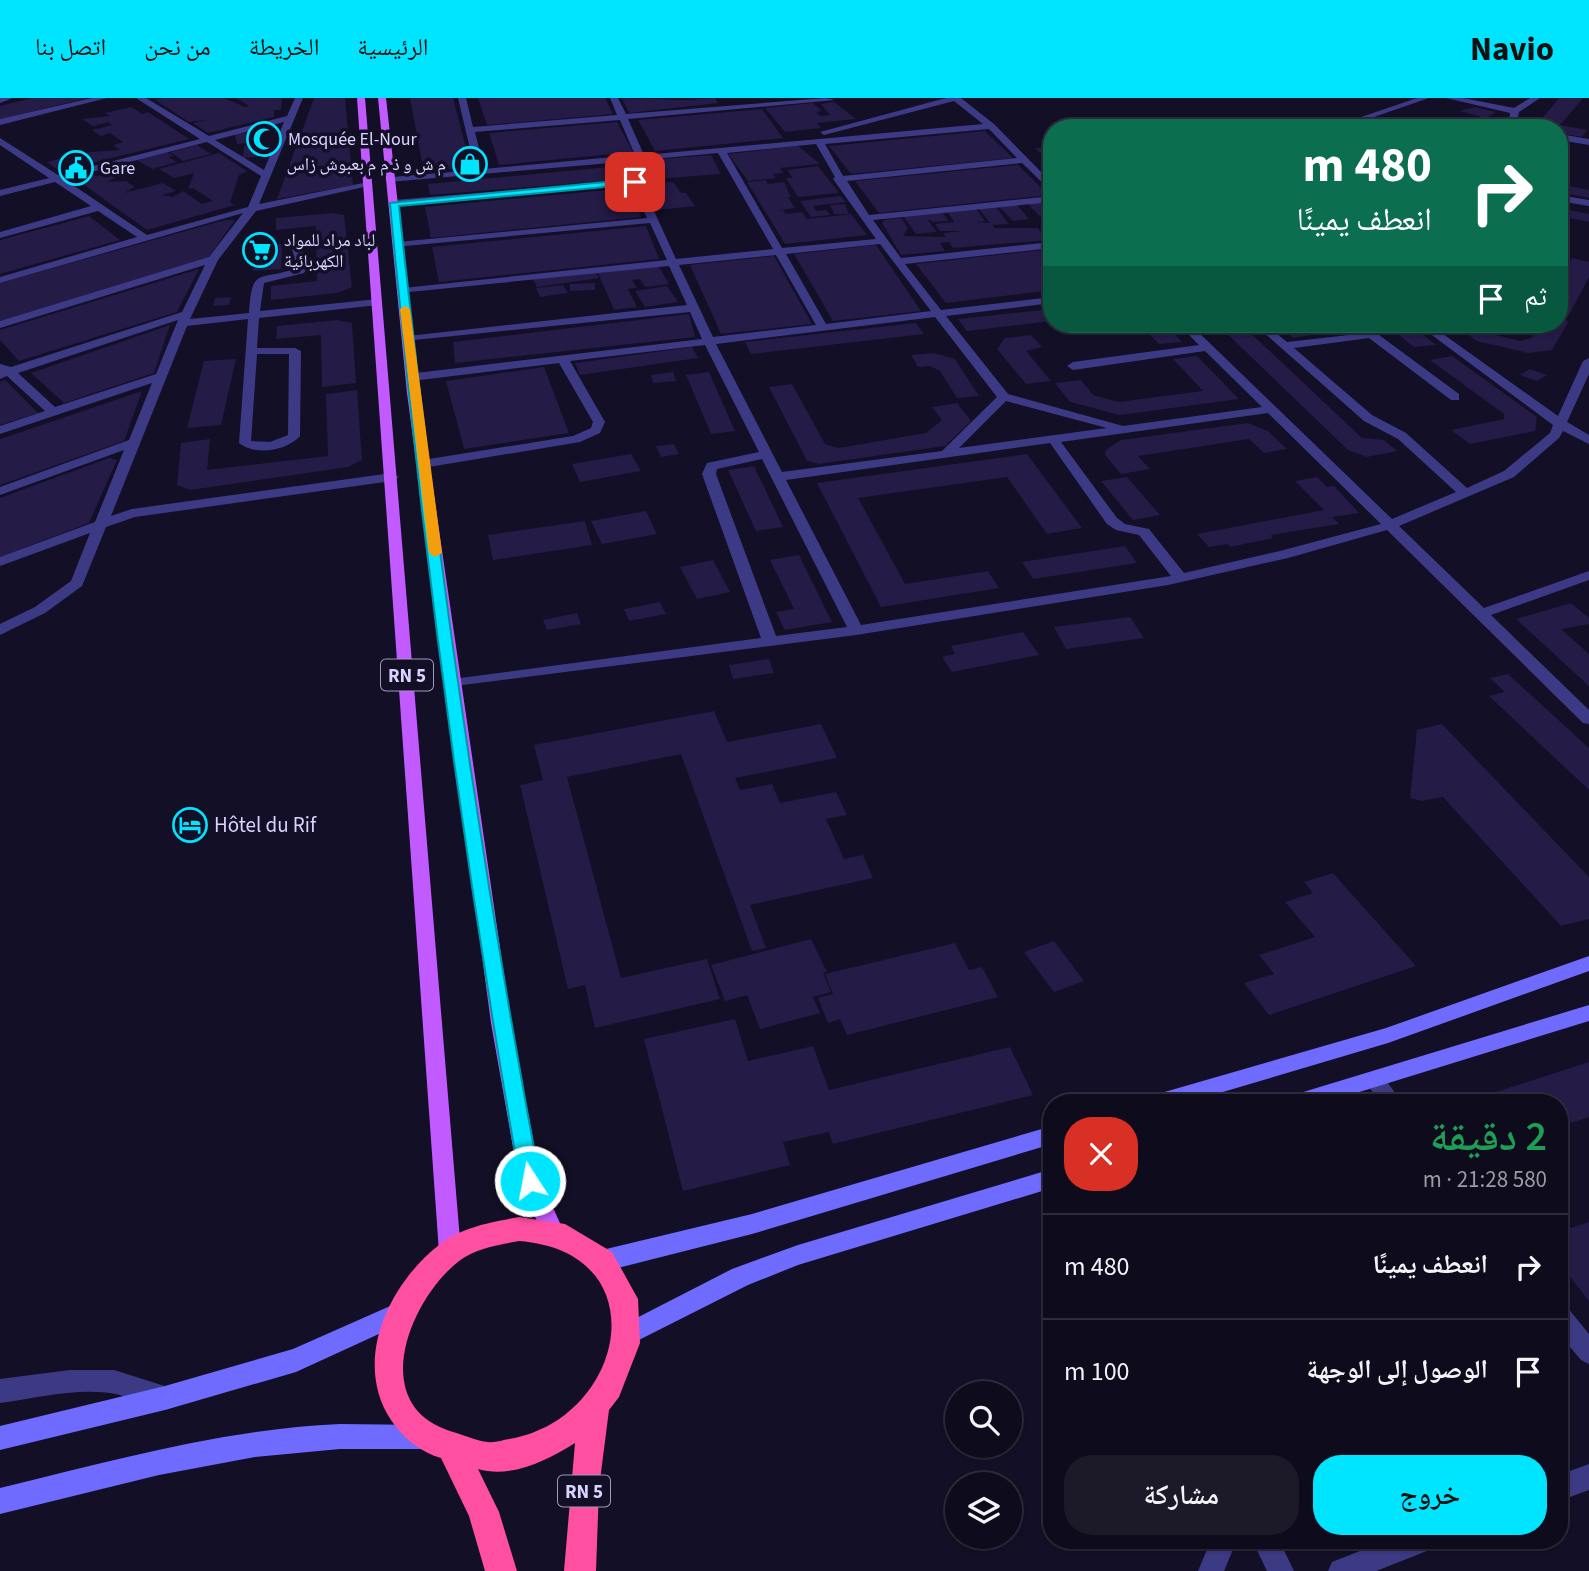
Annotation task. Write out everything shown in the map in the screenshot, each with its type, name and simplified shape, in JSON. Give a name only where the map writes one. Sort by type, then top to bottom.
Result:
[{"type":"highway","points":[[507,1231],[553,1232],[580,1243],[602,1261],[617,1282],[625,1307],[627,1335],[622,1361],[611,1387],[594,1411],[563,1437],[527,1453],[490,1458],[453,1452],[425,1437],[402,1412],[390,1381],[388,1348],[397,1314],[415,1283],[450,1252],[483,1236],[507,1231]]},
{"type":"highway","name":"RN 5","points":[[580,1571],[584,1488],[594,1411]]},
{"type":"highway","points":[[453,1452],[483,1513],[501,1571]]},
{"type":"main road","name":"RN 5","points":[[361,98],[450,1252]]},
{"type":"main road","name":"RN 5","points":[[382,98],[423,464],[501,1023],[530,1181],[553,1232]]},
{"type":"street","points":[[0,100],[9,98]]},
{"type":"street","points":[[0,122],[103,98]]},
{"type":"street","points":[[140,98],[266,175]]},
{"type":"street","points":[[0,630],[40,610],[77,583],[184,318],[213,259],[252,209],[299,98]]},
{"type":"street","points":[[461,98],[480,172]]},
{"type":"street","points":[[614,98],[641,158]]},
{"type":"street","points":[[789,143],[956,98],[991,126],[1043,180]]},
{"type":"street","points":[[1361,119],[1424,98]]},
{"type":"street","points":[[1450,98],[1515,111],[1536,98]]},
{"type":"street","points":[[470,130],[768,102],[831,100]]},
{"type":"street","points":[[1514,119],[1515,111]]},
{"type":"street","points":[[0,193],[291,118]]},
{"type":"street","points":[[392,180],[991,126]]},
{"type":"street","points":[[1568,138],[1589,142]]},
{"type":"street","points":[[0,141],[145,238]]},
{"type":"street","points":[[818,141],[838,179],[897,262],[1004,397],[1127,429]]},
{"type":"street","points":[[721,150],[823,327]]},
{"type":"street","points":[[0,155],[16,151]]},
{"type":"street","points":[[625,159],[709,341],[856,630]]},
{"type":"street","points":[[838,179],[1024,160]]},
{"type":"street","points":[[394,203],[635,182]]},
{"type":"street","points":[[0,280],[252,209],[368,185]]},
{"type":"street","points":[[866,218],[1043,200]]},
{"type":"street","points":[[1568,200],[1589,204]]},
{"type":"street","points":[[0,235],[100,207]]},
{"type":"street","points":[[398,244],[652,220]]},
{"type":"street","points":[[252,351],[289,349],[296,354],[294,436],[289,441],[255,446],[245,443],[252,316],[258,282],[300,271],[293,237]]},
{"type":"street","points":[[403,291],[882,241]]},
{"type":"street","points":[[897,262],[1043,246]]},
{"type":"street","points":[[0,325],[213,259]]},
{"type":"street","points":[[412,377],[1043,301]]},
{"type":"street","points":[[3,370],[184,318],[252,316],[378,302]]},
{"type":"street","points":[[408,339],[693,308]]},
{"type":"street","points":[[1193,333],[1589,719]]},
{"type":"street","points":[[1269,333],[1368,418],[1402,436],[1466,494]]},
{"type":"street","points":[[1434,333],[1559,423],[1589,440]]},
{"type":"street","points":[[1284,346],[1371,334],[1455,397]]},
{"type":"street","points":[[1073,366],[1208,347]]},
{"type":"street","points":[[423,464],[576,439],[596,430],[598,422],[563,359]]},
{"type":"street","points":[[453,684],[856,630],[1180,578],[1283,555],[1391,525],[1510,474],[1555,435],[1589,361]]},
{"type":"street","points":[[3,370],[53,412]]},
{"type":"street","points":[[0,430],[161,376]]},
{"type":"street","points":[[946,454],[1004,397]]},
{"type":"street","points":[[778,477],[1271,409]]},
{"type":"street","points":[[1053,439],[1112,522],[1144,532],[1180,578]]},
{"type":"street","points":[[0,491],[135,442]]},
{"type":"street","points":[[766,454],[712,466],[709,474],[770,642]]},
{"type":"street","points":[[0,562],[132,513],[392,477]]},
{"type":"street","points":[[1482,614],[1589,575]]},
{"type":"street","points":[[1188,1094],[1388,1035],[1589,963]]},
{"type":"street","points":[[1327,1094],[1589,1013]]},
{"type":"street","points":[[1374,1080],[1385,1094]]},
{"type":"street","points":[[602,1261],[752,1224],[1043,1138]]},
{"type":"street","points":[[627,1335],[740,1277],[798,1255],[1043,1181]]},
{"type":"street","points":[[0,1438],[165,1398],[296,1360],[397,1314]]},
{"type":"street","points":[[1568,1326],[1589,1352]]},
{"type":"street","points":[[0,1391],[70,1382],[114,1382],[165,1398]]},
{"type":"street","points":[[0,1501],[255,1444],[313,1437],[425,1437]]},
{"type":"street","points":[[1568,1485],[1589,1477]]},
{"type":"street","points":[[1210,1571],[1220,1549]]},
{"type":"street","points":[[1269,1549],[1280,1571]]},
{"type":"street","points":[[1341,1571],[1399,1549]]},
{"type":"building","points":[[32,98],[84,99],[0,119],[0,106]]},
{"type":"building","points":[[224,98],[245,107],[249,106],[236,98],[282,98],[281,110],[274,110],[274,117],[208,133],[193,123],[207,120],[189,122],[155,100]]},
{"type":"building","points":[[314,98],[345,98],[353,185],[277,199]]},
{"type":"building","points":[[410,98],[453,98],[471,167],[424,172]]},
{"type":"building","points":[[478,98],[605,98],[613,114],[487,125]]},
{"type":"building","points":[[622,98],[715,98],[718,103],[629,113]]},
{"type":"building","points":[[1559,98],[1583,98],[1565,119],[1542,119]]},
{"type":"building","points":[[834,102],[856,119],[817,123],[821,128],[785,132],[765,108],[813,103],[822,111],[816,112],[820,116],[830,115],[821,104]]},
{"type":"building","points":[[131,107],[142,114],[148,112],[189,139],[59,171],[47,162],[71,156],[77,160],[88,157],[83,154],[90,152],[120,150],[113,145],[123,142],[110,133],[101,136],[92,130],[112,125],[108,122],[93,126],[82,119],[110,116],[105,113]]},
{"type":"building","points":[[1475,107],[1496,112],[1486,118],[1459,111]]},
{"type":"building","points":[[762,109],[783,138],[655,151],[638,120]]},
{"type":"building","points":[[617,122],[633,152],[499,165],[489,133]]},
{"type":"building","points":[[1568,126],[1587,130],[1582,137],[1568,135]]},
{"type":"building","points":[[260,131],[262,142],[237,144],[235,134]]},
{"type":"building","points":[[985,131],[1013,158],[851,174],[829,146]]},
{"type":"building","points":[[263,144],[263,156],[243,158],[244,146]]},
{"type":"building","points":[[197,145],[211,154],[183,161],[170,152]]},
{"type":"building","points":[[798,146],[820,164],[780,168],[783,173],[773,174],[776,178],[748,181],[728,154]]},
{"type":"building","points":[[1035,148],[1043,148],[1043,156]]},
{"type":"building","points":[[167,152],[174,156],[168,157],[177,162],[152,169],[137,160]]},
{"type":"building","points":[[219,153],[247,171],[239,175],[230,202],[235,205],[147,230],[73,177],[91,172],[95,176],[112,175],[116,177],[107,182],[126,181],[135,187],[124,193],[163,183],[176,191],[162,195],[173,197],[183,191],[202,204],[213,201],[193,188],[188,189],[194,173],[174,178],[159,169]]},
{"type":"building","points":[[711,155],[721,174],[643,180],[636,161]]},
{"type":"building","points":[[1018,165],[1043,189],[1043,196],[879,213],[855,181]]},
{"type":"building","points":[[619,166],[626,179],[430,195],[428,184]]},
{"type":"building","points":[[818,166],[839,193],[798,197],[786,178],[793,178],[787,170]]},
{"type":"building","points":[[766,180],[768,184],[784,182],[791,197],[788,197],[795,208],[776,211],[783,210],[786,214],[802,212],[807,219],[851,214],[867,235],[785,244],[747,182]]},
{"type":"building","points":[[673,182],[681,193],[686,193],[695,206],[657,210],[646,184]]},
{"type":"building","points":[[1568,186],[1589,190],[1589,198],[1568,194]]},
{"type":"building","points":[[629,188],[641,217],[431,238],[425,207]]},
{"type":"building","points":[[840,196],[846,202],[813,206],[816,211],[826,210],[830,215],[811,217],[800,201]]},
{"type":"building","points":[[1043,202],[1043,220],[1027,203]]},
{"type":"building","points":[[845,204],[849,214],[834,214],[830,205]]},
{"type":"building","points":[[1017,205],[1029,219],[1013,221],[999,207]]},
{"type":"building","points":[[996,207],[1009,224],[993,225],[994,228],[1038,228],[1043,234],[1043,240],[953,248],[949,242],[940,243],[945,251],[901,255],[882,223],[884,220],[901,218],[908,228],[903,236],[946,237],[943,233],[963,231],[940,231],[935,224],[954,222],[947,211],[976,209],[985,221],[976,222],[990,223],[979,209]]},
{"type":"building","points":[[1568,211],[1589,214],[1589,222],[1568,218]]},
{"type":"building","points":[[942,212],[949,221],[934,222],[927,219],[937,232],[916,234],[903,216]]},
{"type":"building","points":[[332,213],[344,215],[352,287],[337,293],[271,300],[271,286],[317,281],[316,226],[276,230],[276,218]]},
{"type":"building","points":[[89,216],[120,240],[0,274],[0,240]]},
{"type":"building","points":[[225,220],[235,220],[208,258],[0,321],[0,283]]},
{"type":"building","points":[[646,226],[659,259],[439,282],[432,247]]},
{"type":"building","points":[[282,244],[281,269],[253,271],[255,246]]},
{"type":"building","points":[[876,245],[921,311],[833,321],[794,254]]},
{"type":"building","points":[[1043,250],[1043,291],[946,303],[916,264]]},
{"type":"building","points":[[774,256],[812,324],[721,334],[690,265]]},
{"type":"building","points":[[1572,258],[1589,262],[1589,277],[1569,315],[1568,315],[1568,265]]},
{"type":"building","points":[[658,265],[669,284],[645,287],[640,279],[632,280],[637,288],[628,289],[637,307],[614,310],[598,273]]},
{"type":"building","points":[[199,269],[177,312],[19,361],[0,340],[0,330]]},
{"type":"building","points":[[595,271],[599,278],[537,287],[533,279]]},
{"type":"building","points":[[595,283],[595,290],[570,291],[570,284]]},
{"type":"building","points":[[563,285],[568,293],[540,297],[536,288]]},
{"type":"building","points":[[667,286],[678,302],[645,307],[635,291]]},
{"type":"building","points":[[231,297],[229,305],[213,306],[215,298]]},
{"type":"building","points":[[1043,310],[1043,322],[967,331],[958,319]]},
{"type":"building","points":[[689,314],[695,337],[455,363],[453,342]]},
{"type":"building","points":[[337,320],[352,323],[356,383],[322,387],[321,335],[276,339],[277,326]]},
{"type":"building","points":[[916,323],[924,334],[751,354],[745,342]]},
{"type":"building","points":[[170,325],[154,373],[64,403],[31,373]]},
{"type":"building","points":[[1148,333],[1174,333],[1182,342],[1159,344]]},
{"type":"building","points":[[1226,333],[1251,333],[1362,438],[1384,440],[1397,451],[1367,457],[1348,450]]},
{"type":"building","points":[[1287,333],[1312,335],[1293,338]]},
{"type":"building","points":[[1396,333],[1421,333],[1436,345],[1414,347]]},
{"type":"building","points":[[1466,333],[1490,333],[1520,341],[1531,338],[1534,333],[1562,333],[1552,350],[1528,353],[1477,341]]},
{"type":"building","points":[[1031,335],[1042,347],[1026,351],[1051,381],[1026,384],[997,349],[1005,338]]},
{"type":"building","points":[[692,347],[698,358],[580,375],[575,363]]},
{"type":"building","points":[[934,353],[955,359],[979,396],[957,398],[940,371],[930,366],[918,367],[911,355]]},
{"type":"building","points":[[1197,356],[1239,399],[1120,415],[1070,402],[1055,383],[1081,380],[1093,395],[1118,402],[1203,391],[1173,359]]},
{"type":"building","points":[[1452,356],[1537,417],[1535,431],[1470,444],[1451,430],[1504,419],[1504,414],[1430,360]]},
{"type":"building","points":[[236,359],[221,425],[187,428],[204,361]]},
{"type":"building","points":[[544,367],[569,433],[464,449],[446,381]]},
{"type":"building","points":[[1530,369],[1547,375],[1537,381],[1520,375]]},
{"type":"building","points":[[673,372],[676,381],[653,383],[651,375]]},
{"type":"building","points":[[709,372],[735,431],[711,434],[686,375]]},
{"type":"building","points":[[5,380],[38,413],[0,425],[0,382]]},
{"type":"building","points":[[792,384],[825,444],[838,448],[926,433],[942,420],[932,407],[957,403],[971,421],[945,446],[819,464],[807,461],[769,387]]},
{"type":"building","points":[[357,390],[362,460],[348,467],[190,490],[177,485],[181,443],[210,439],[207,470],[328,456],[326,394]]},
{"type":"building","points":[[142,391],[124,441],[0,485],[0,439]]},
{"type":"building","points":[[1248,423],[1268,431],[1287,449],[1264,453],[1249,439],[1138,456],[1150,469],[1121,474],[1105,455],[1106,450],[1121,440]]},
{"type":"building","points":[[674,444],[679,454],[661,457],[656,446]]},
{"type":"building","points":[[631,454],[641,471],[580,482],[572,464]]},
{"type":"building","points":[[1027,454],[1082,528],[1047,534],[1007,477],[858,498],[905,584],[988,571],[999,588],[881,607],[817,483]]},
{"type":"building","points":[[109,458],[117,460],[89,523],[0,557],[0,498]]},
{"type":"building","points":[[754,466],[783,527],[756,531],[728,470]]},
{"type":"building","points":[[1127,477],[1160,515],[1133,520],[1101,481]]},
{"type":"building","points":[[1317,477],[1327,487],[1334,486],[1359,513],[1332,517],[1339,524],[1271,535],[1273,538],[1230,547],[1228,544],[1209,547],[1197,534],[1324,510],[1295,481]]},
{"type":"building","points":[[646,511],[657,534],[602,544],[591,521]]},
{"type":"building","points":[[585,521],[592,545],[493,560],[488,535]]},
{"type":"building","points":[[1125,546],[1137,563],[1033,579],[1022,562]]},
{"type":"building","points":[[799,555],[832,622],[785,630],[776,612],[794,609],[770,560]]},
{"type":"building","points":[[713,560],[730,592],[697,599],[680,567]]},
{"type":"building","points":[[660,602],[666,614],[629,621],[624,609]]},
{"type":"building","points":[[1571,603],[1589,618],[1589,624],[1561,629],[1589,654],[1589,686],[1516,619]]},
{"type":"building","points":[[577,613],[581,624],[547,630],[543,620]]},
{"type":"building","points":[[1130,617],[1144,638],[1066,649],[1054,627]]},
{"type":"building","points":[[1023,632],[1039,655],[952,672],[942,657],[955,654],[951,646]]},
{"type":"building","points":[[769,659],[774,673],[733,679],[729,665]]},
{"type":"building","points":[[1508,674],[1589,748],[1589,790],[1489,696],[1505,692],[1490,678]]},
{"type":"building","points":[[714,711],[727,742],[821,724],[837,758],[735,778],[740,790],[772,784],[780,803],[836,792],[847,815],[826,819],[844,859],[863,855],[873,878],[750,905],[766,948],[752,951],[681,754],[567,777],[621,978],[707,959],[720,999],[595,1028],[585,985],[568,989],[520,785],[543,780],[534,745]]},
{"type":"building","points":[[1442,724],[1589,877],[1589,919],[1561,926],[1443,797],[1422,801],[1410,798],[1417,730]]},
{"type":"building","points":[[1333,873],[1416,966],[1269,1015],[1244,983],[1274,974],[1259,955],[1315,937],[1285,902],[1313,893],[1304,882]]},
{"type":"building","points":[[811,939],[827,972],[823,973],[831,992],[813,997],[820,1013],[760,1029],[747,995],[725,1001],[711,965]]},
{"type":"building","points":[[1054,941],[1084,981],[1054,992],[1024,952]]},
{"type":"building","points":[[955,943],[969,970],[982,967],[998,997],[847,1035],[840,1019],[828,1023],[818,998],[833,994],[825,974]]},
{"type":"building","points":[[735,1019],[748,1061],[813,1046],[829,1090],[1010,1047],[1033,1095],[833,1144],[829,1132],[783,1142],[790,1165],[683,1191],[644,1039]]},
{"type":"building","points":[[1589,1062],[1589,1117],[1568,1124],[1568,1094],[1490,1094]]},
{"type":"building","points":[[1589,1222],[1589,1301],[1568,1274],[1568,1224],[1571,1228]]},
{"type":"slow traffic","points":[[405,309],[413,393],[435,553]]},
{"type":"place","name":"Mosquée El-Nour","points":[[264,139]]},
{"type":"place","name":"م ش و ذ م م بعبوش زاس","points":[[470,164]]},
{"type":"place","name":"Gare","points":[[76,168]]},
{"type":"place","name":"لباد مراد للمواد الكهربائية","points":[[260,250]]},
{"type":"place","name":"Hôtel du Rif","points":[[190,825]]},
{"type":"route","points":[[530,1181],[501,1023],[413,393],[394,203],[635,182]]}]
